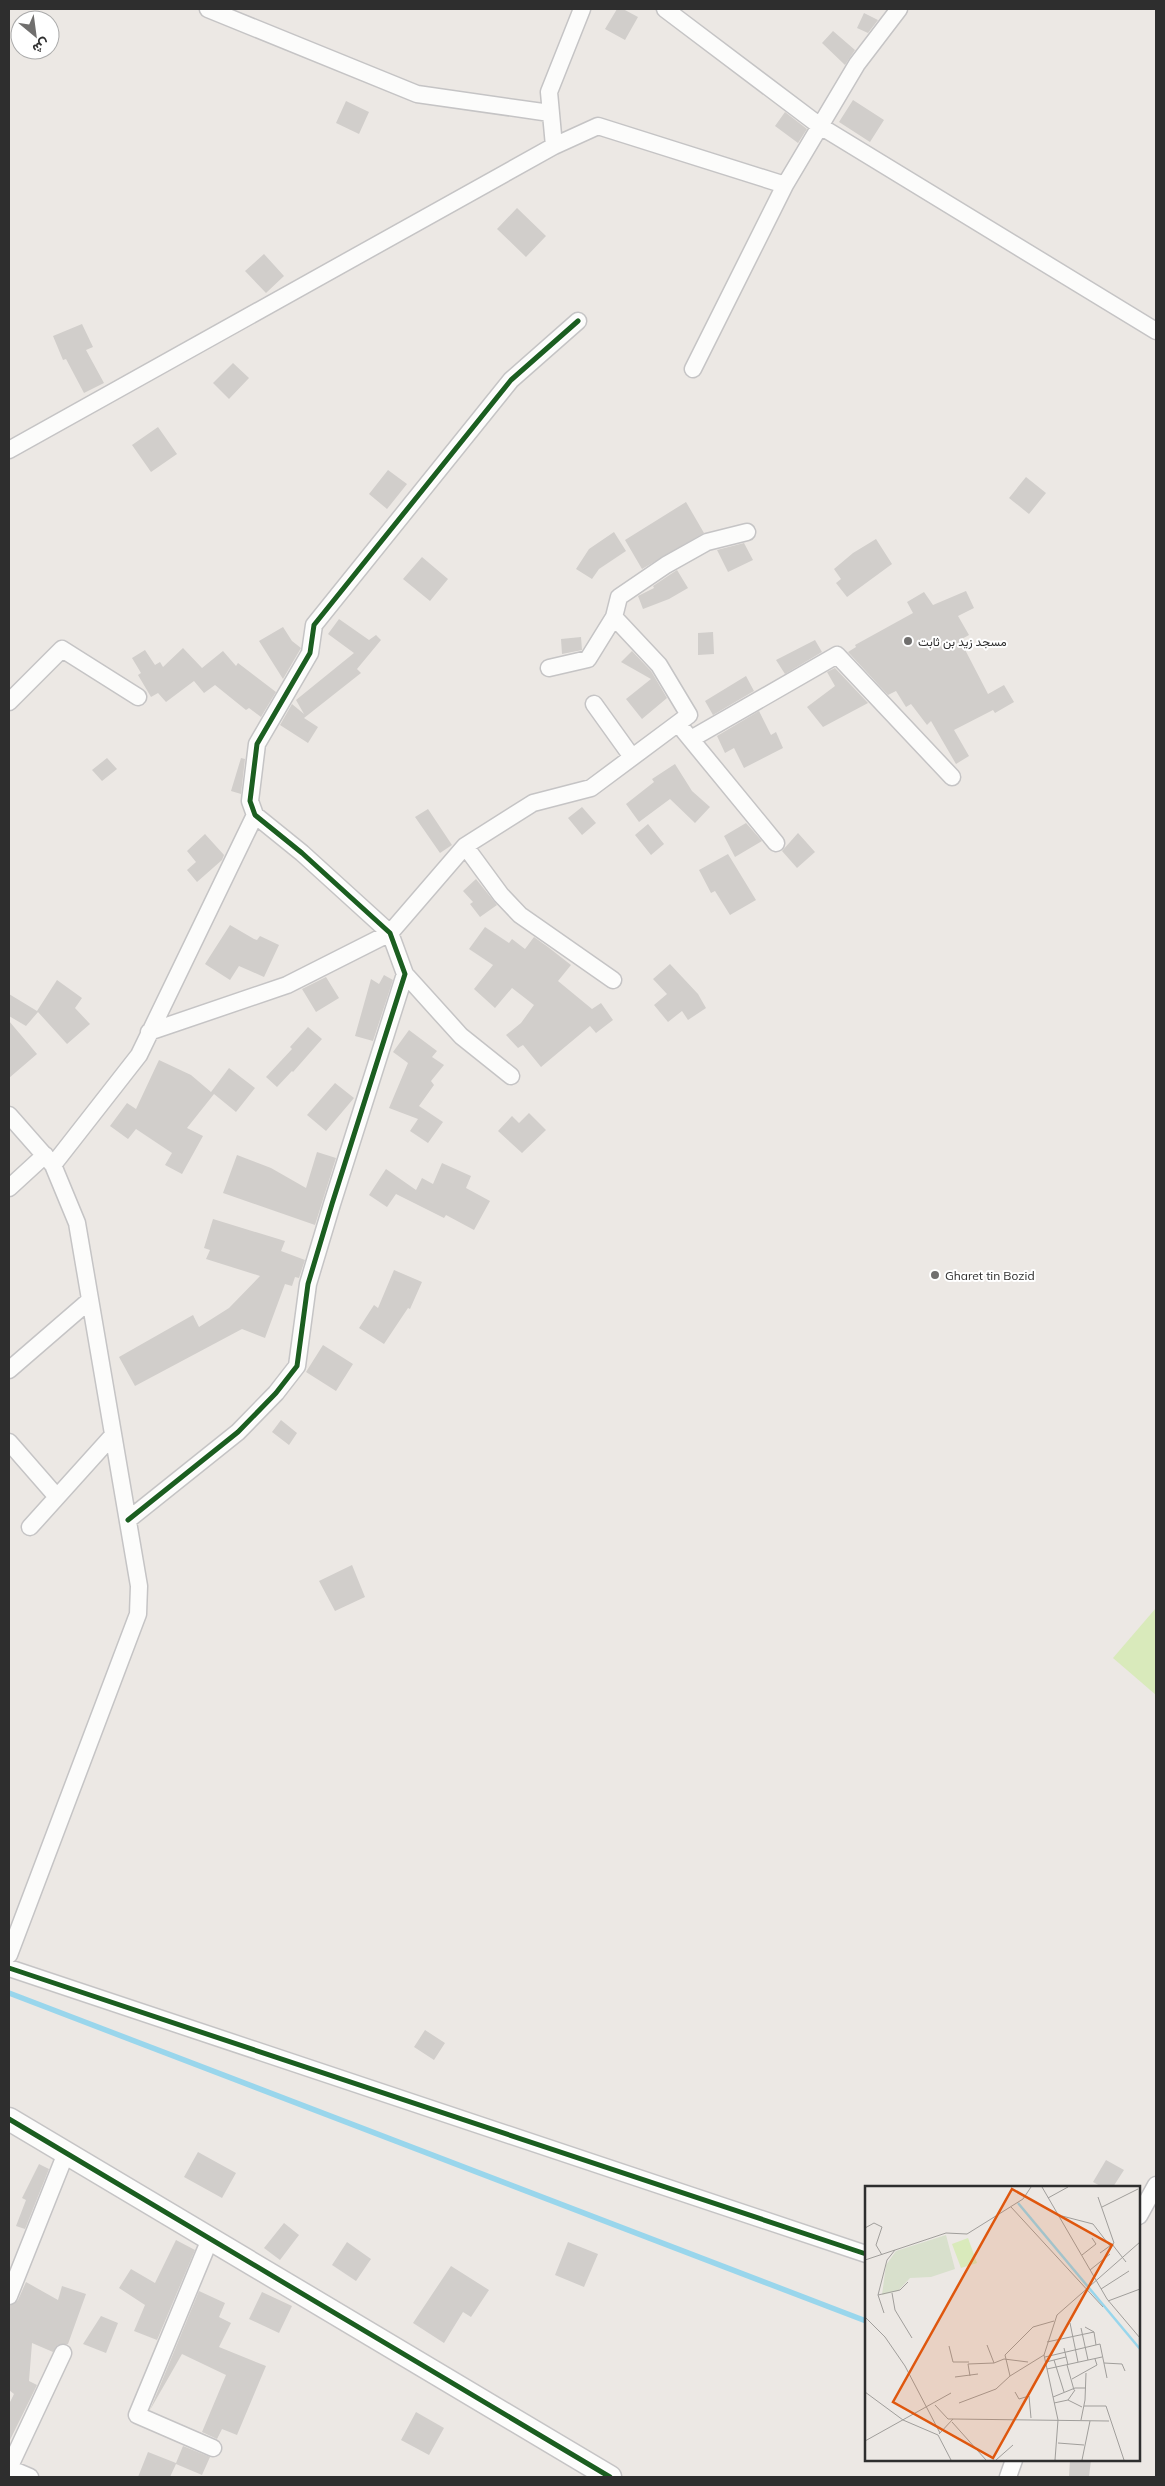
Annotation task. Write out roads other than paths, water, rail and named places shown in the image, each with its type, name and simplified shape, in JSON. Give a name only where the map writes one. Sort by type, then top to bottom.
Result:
[{"type":"street","points":[[208,9],[417,94],[550,113]]},
{"type":"street","points":[[554,146],[548,92],[582,9]]},
{"type":"street","points":[[665,9],[820,126],[1156,331]]},
{"type":"street","points":[[693,369],[785,185],[857,64],[899,9]]},
{"type":"street","points":[[9,450],[554,146],[598,126],[785,185]]},
{"type":"street","points":[[511,1076],[461,1036],[405,974],[390,933],[302,853],[255,815],[250,801],[257,744],[310,653],[314,625],[512,380],[578,321]]},
{"type":"street","points":[[549,668],[588,659],[614,617],[619,596],[666,565],[708,542],[747,532]]},
{"type":"street","points":[[150,1032],[287,985],[390,933],[464,846],[533,803],[591,788],[689,714],[659,665],[614,617]]},
{"type":"street","points":[[9,702],[62,649],[138,697]]},
{"type":"street","points":[[691,739],[837,655],[952,777]]},
{"type":"street","points":[[594,704],[632,758]]},
{"type":"street","points":[[678,723],[776,843]]},
{"type":"street","points":[[9,1188],[49,1160],[139,1055],[255,815]]},
{"type":"street","points":[[464,846],[501,895],[520,915],[613,980]]},
{"type":"street","points":[[128,1520],[238,1432],[276,1393],[297,1366],[308,1284],[405,974]]},
{"type":"street","points":[[9,1114],[49,1160],[77,1223],[139,1586],[138,1614],[9,1955]]},
{"type":"street","points":[[9,1370],[90,1300]]},
{"type":"street","points":[[30,1527],[113,1435]]},
{"type":"street","points":[[9,1442],[57,1496]]},
{"type":"street","points":[[9,1968],[865,2254]]},
{"type":"street","points":[[9,2119],[600,2475]]},
{"type":"street","points":[[9,2296],[66,2153]]},
{"type":"street","points":[[1140,2214],[1156,2184]]},
{"type":"street","points":[[210,2239],[138,2415],[213,2448]]},
{"type":"street","points":[[30,2477],[9,2468],[63,2353]]},
{"type":"street","points":[[1008,2477],[1014,2461]]},
{"type":"waterway","points":[[9,1993],[865,2321]]},
{"type":"place","name":"مسجد زيد بن ثابت","points":[[908,641]]},
{"type":"place","name":"Gharet tin Bozid","points":[[935,1275]]}]
